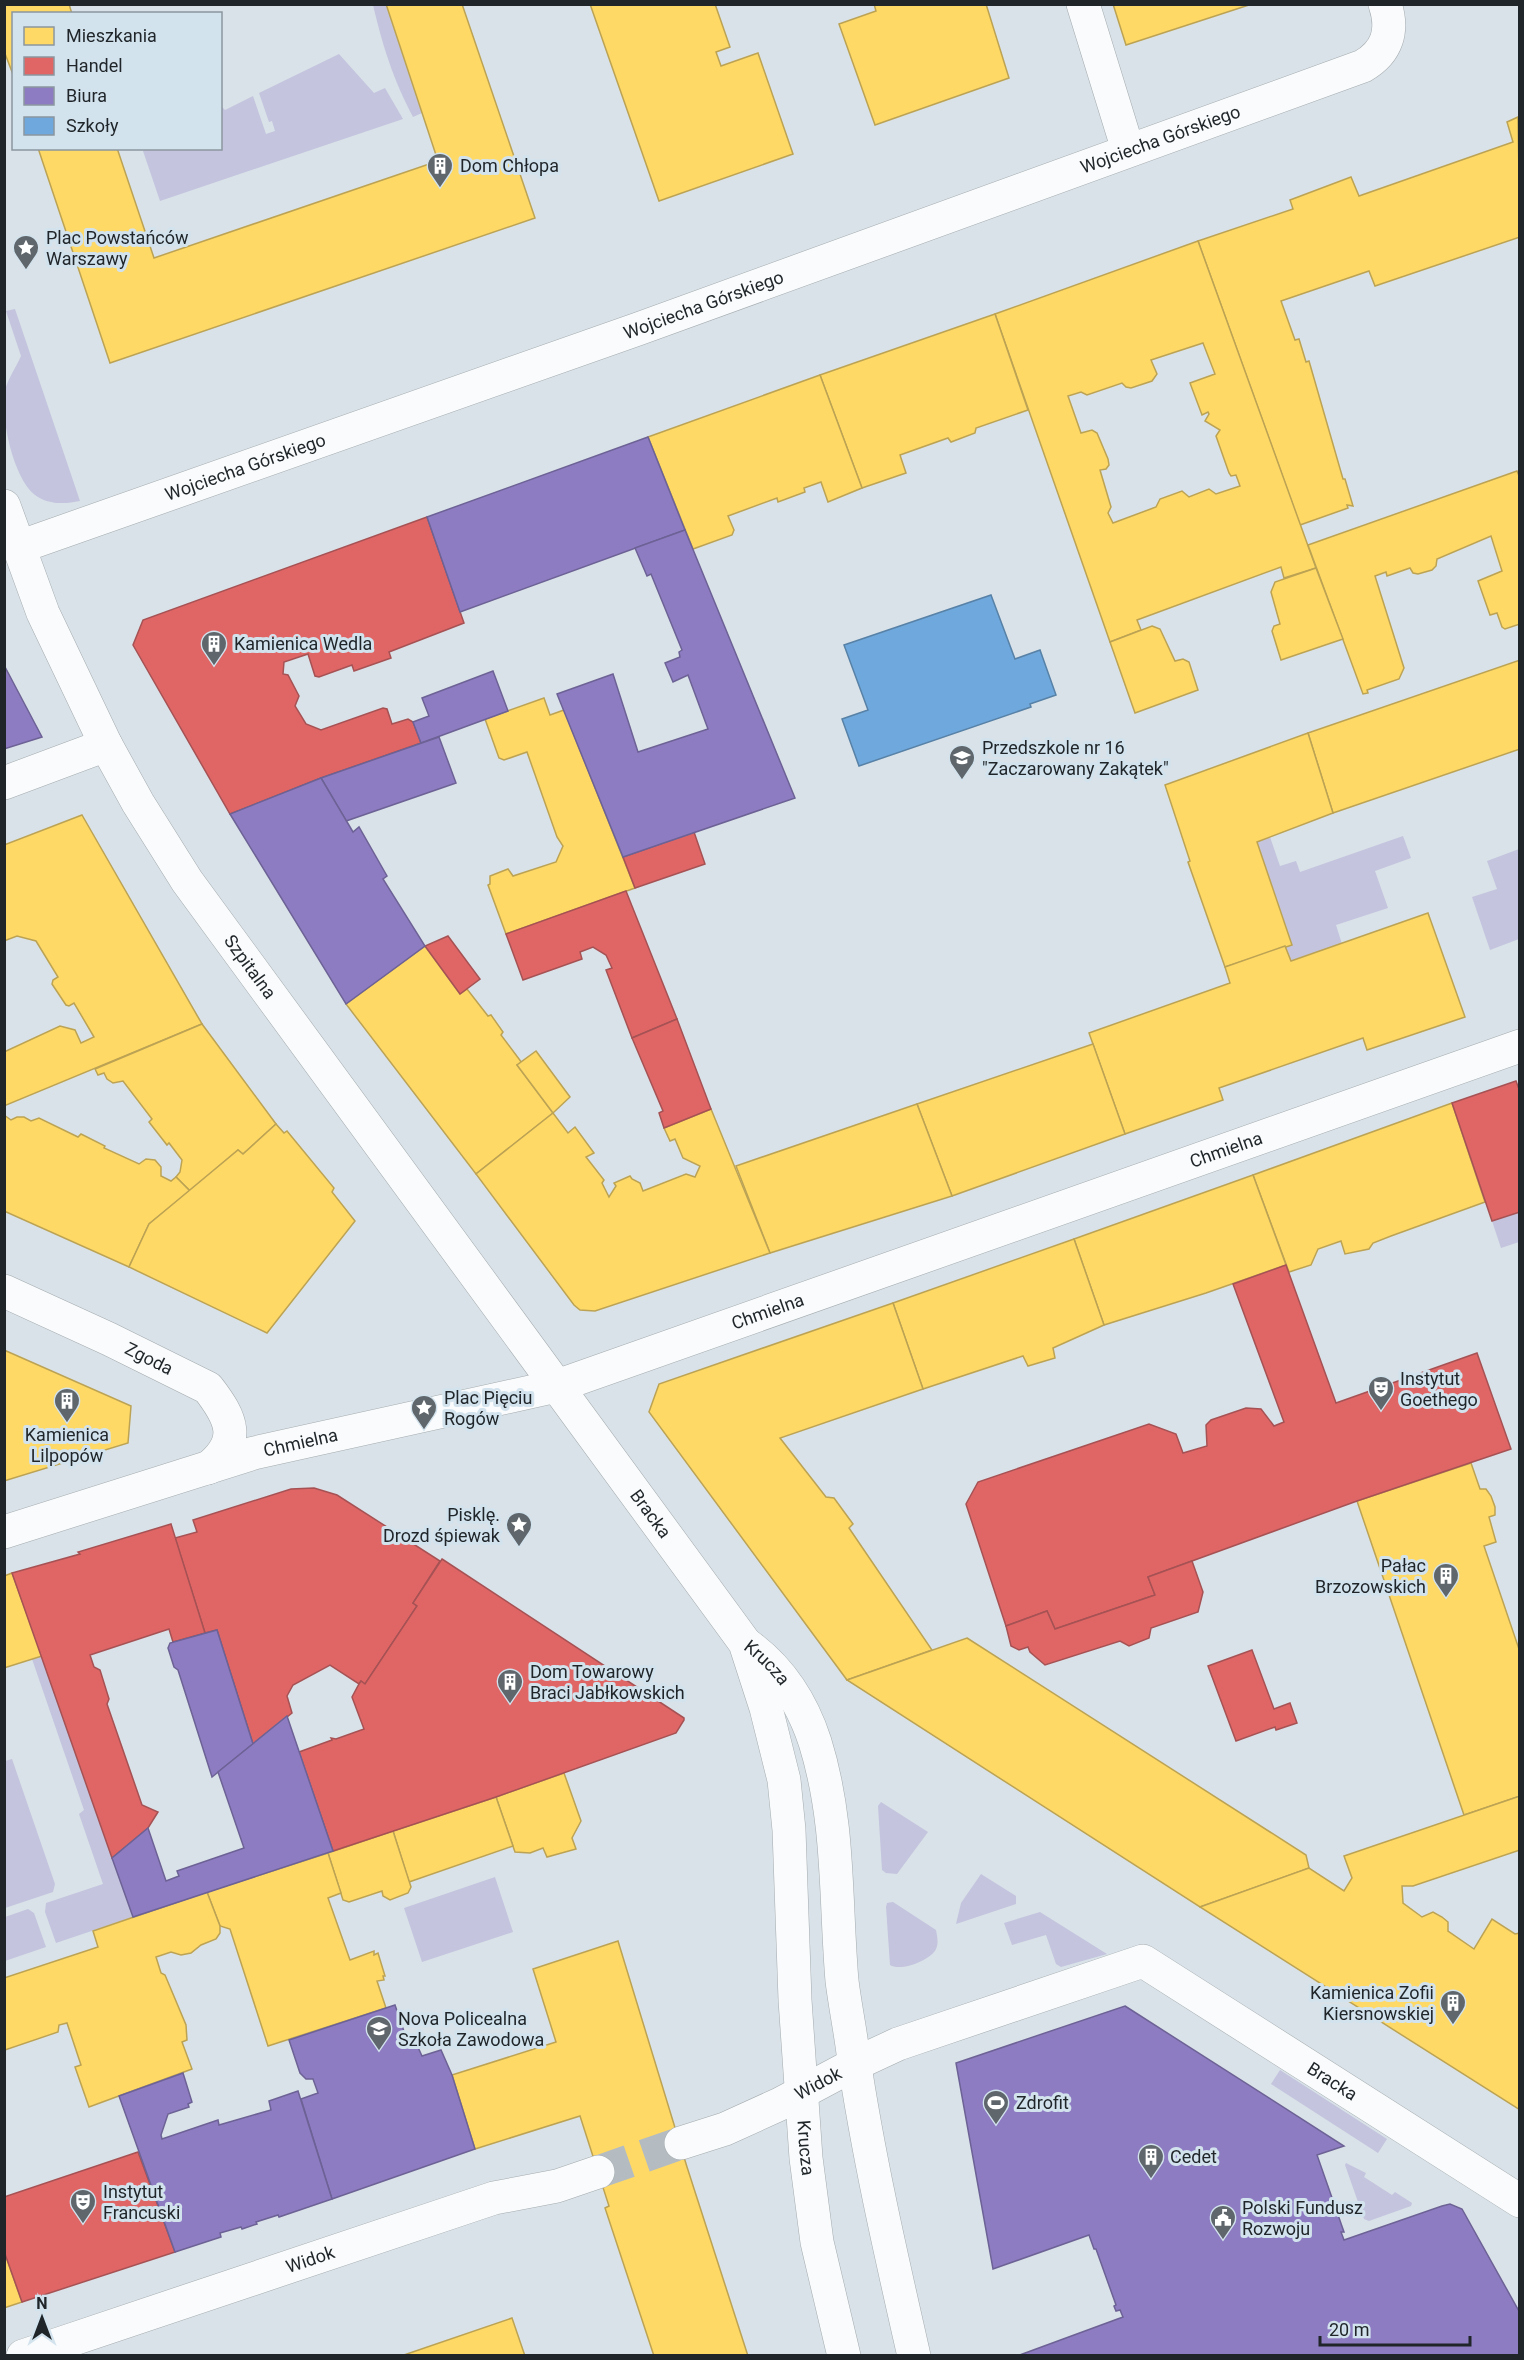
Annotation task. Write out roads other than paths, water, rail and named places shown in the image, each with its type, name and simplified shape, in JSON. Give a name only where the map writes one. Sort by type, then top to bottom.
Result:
[{"type":"street","points":[[1083,4],[1128,150]]},
{"type":"street","name":"Wojciecha Górskiego","points":[[19,547],[638,329],[1363,66],[1383,49],[1390,29],[1385,4]]},
{"type":"street","name":"Szpitalna","points":[[5,510],[43,613],[106,745],[138,803],[187,882],[557,1386]]},
{"type":"street","points":[[4,783],[106,745]]},
{"type":"street","name":"Chmielna","points":[[4,1532],[254,1453],[557,1386],[1520,1046]]},
{"type":"street","name":"Zgoda","points":[[4,1291],[208,1388],[216,1398],[230,1427],[230,1442],[221,1458],[208,1468]]},
{"type":"street","name":"Bracka","points":[[557,1386],[745,1643]]},
{"type":"street","name":"Krucza","points":[[745,1643],[763,1656],[788,1684],[814,1740],[827,1786],[834,1827],[843,1981],[866,2136],[914,2355]]},
{"type":"street","name":"Krucza","points":[[745,1643],[766,1708],[784,1780],[792,1877],[800,2094],[818,2242],[844,2355]]},
{"type":"street","name":"Bracka","points":[[1143,1961],[1520,2201]]},
{"type":"street","name":"Widok","points":[[681,2144],[745,2120],[898,2044],[1143,1961]]},
{"type":"street","name":"Widok","points":[[23,2355],[494,2198],[557,2186],[598,2172]]},
{"type":"tunnel","points":[[598,2172],[681,2143]]},
{"type":"place","name":"Dom Chłopa","points":[[440,189]]},
{"type":"place","name":"Plac Powstańców Warszawy","points":[[26,271]]},
{"type":"place","name":"Kamienica Wedla","points":[[214,667]]},
{"type":"place","name":"Przedszkole nr 16 \"Zaczarowany Zakątek\"","points":[[962,781]]},
{"type":"place","name":"Instytut Goethego","points":[[1381,1412]]},
{"type":"place","name":"Kamienica Lilpopów","points":[[67,1424]]},
{"type":"place","name":"Plac Pięciu Rogów","points":[[424,1431]]},
{"type":"place","name":"Pisklę. Drozd śpiewak","points":[[519,1548]]},
{"type":"place","name":"Pałac Brzozowskich","points":[[1446,1599]]},
{"type":"place","name":"Dom Towarowy Braci Jabłkowskich","points":[[510,1705]]},
{"type":"place","name":"Kamienica Zofii Kiersnowskiej","points":[[1453,2026]]},
{"type":"place","name":"Nova Policealna Szkoła Zawodowa","points":[[379,2052]]},
{"type":"place","name":"Zdrofit","points":[[996,2126]]},
{"type":"place","name":"Cedet","points":[[1151,2180]]},
{"type":"place","name":"Instytut Francuski","points":[[83,2225]]},
{"type":"place","name":"Polski Fundusz Rozwoju","points":[[1223,2241]]}]
